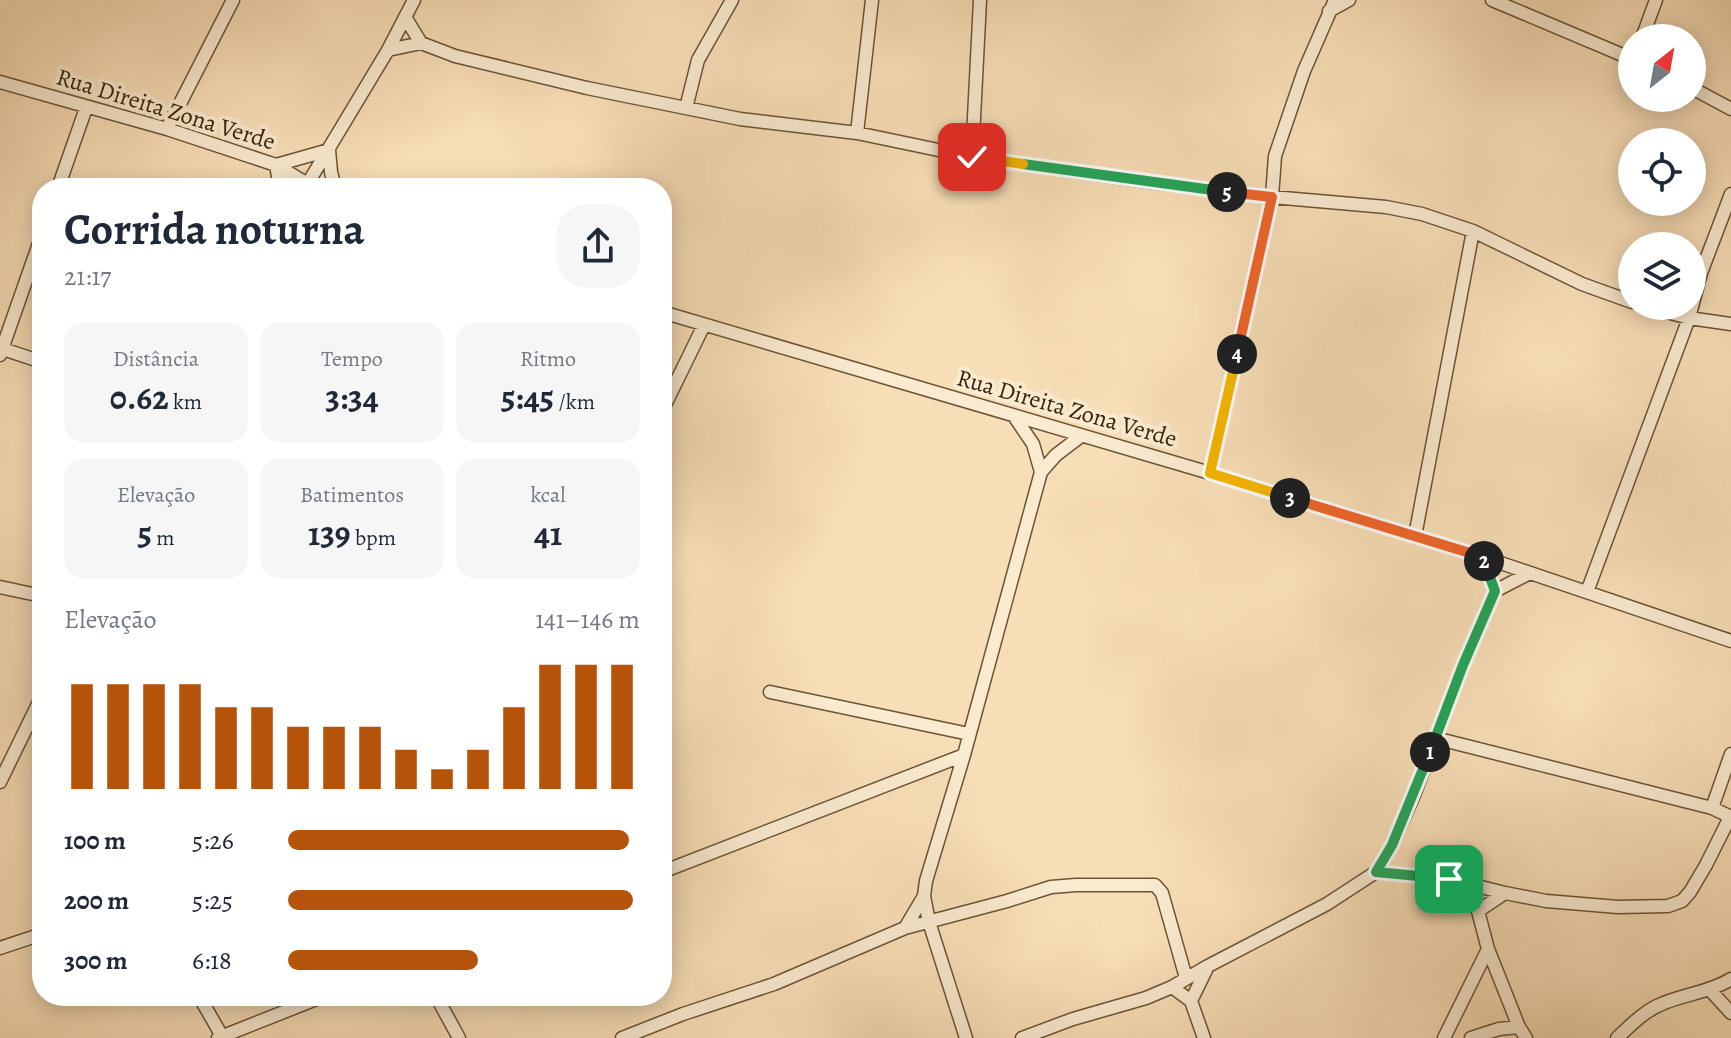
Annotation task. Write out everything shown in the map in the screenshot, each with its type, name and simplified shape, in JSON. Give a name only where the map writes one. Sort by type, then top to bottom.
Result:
[{"type":"street","points":[[167,129],[233,0]]},
{"type":"street","points":[[314,178],[414,0]]},
{"type":"street","points":[[686,108],[698,60],[732,0]]},
{"type":"street","points":[[857,133],[872,0]]},
{"type":"street","points":[[972,157],[980,0]]},
{"type":"street","points":[[1210,473],[1272,197],[1275,156],[1304,71],[1332,6],[1349,0]]},
{"type":"street","points":[[1647,24],[1656,0]]},
{"type":"street","points":[[1497,1],[1618,53]]},
{"type":"street","points":[[405,17],[421,43]]},
{"type":"street","points":[[388,50],[421,43],[455,56],[587,88],[740,119],[857,133],[972,157],[1272,197],[1386,207],[1422,214],[1473,231],[1582,284],[1618,297]]},
{"type":"street","name":"Rua Direita Zona Verde","points":[[0,82],[167,129],[276,165],[296,178]]},
{"type":"street","points":[[1706,96],[1731,109]]},
{"type":"street","points":[[62,178],[86,108]]},
{"type":"street","points":[[278,178],[276,165],[329,150]]},
{"type":"street","points":[[329,150],[332,178]]},
{"type":"street","points":[[1706,260],[1731,194]]},
{"type":"street","points":[[1415,536],[1473,231]]},
{"type":"street","points":[[32,263],[1,351],[32,359]]},
{"type":"street","name":"Rua Direita Zona Verde","points":[[672,315],[1415,536],[1731,641]]},
{"type":"street","points":[[1587,592],[1688,320]]},
{"type":"street","points":[[1703,320],[1731,324]]},
{"type":"street","points":[[672,391],[704,325]]},
{"type":"street","points":[[1014,416],[1033,444],[1041,472]]},
{"type":"street","points":[[966,1038],[929,922],[924,896],[926,881],[964,755],[1041,472],[1056,455],[1081,436]]},
{"type":"street","points":[[1483,557],[1495,591]]},
{"type":"street","points":[[1022,1038],[1172,987],[1327,904],[1376,872],[1392,845],[1495,591],[1530,573]]},
{"type":"street","points":[[0,587],[32,594]]},
{"type":"street","points":[[770,692],[969,734]]},
{"type":"street","points":[[0,782],[32,716]]},
{"type":"street","points":[[1376,872],[1465,882],[1546,901],[1618,907],[1668,906],[1682,901],[1690,892],[1731,817],[1712,808],[1435,738]]},
{"type":"street","points":[[1712,808],[1731,754]]},
{"type":"street","points":[[672,868],[964,755]]},
{"type":"street","points":[[1465,882],[1522,1032],[1499,1029],[1471,1038]]},
{"type":"street","points":[[622,1038],[774,984],[905,928],[1051,887],[1155,885],[1162,893],[1186,978]]},
{"type":"street","points":[[1478,911],[1505,893]]},
{"type":"street","points":[[905,928],[924,896]]},
{"type":"street","points":[[0,948],[32,937]]},
{"type":"street","points":[[1444,1038],[1488,949]]},
{"type":"street","points":[[1191,1001],[1208,966]]},
{"type":"street","points":[[1617,1038],[1641,1016],[1662,1003],[1710,990],[1731,979]]},
{"type":"street","points":[[1172,987],[1191,1001],[1204,1038]]},
{"type":"street","points":[[1710,990],[1731,1013]]},
{"type":"street","points":[[204,1006],[221,1037],[299,1006]]},
{"type":"street","points":[[441,1006],[459,1038]]},
{"type":"route","points":[[972,157],[1272,197],[1210,473],[1483,557],[1495,591],[1463,665],[1414,795],[1376,872],[1449,879]]}]
